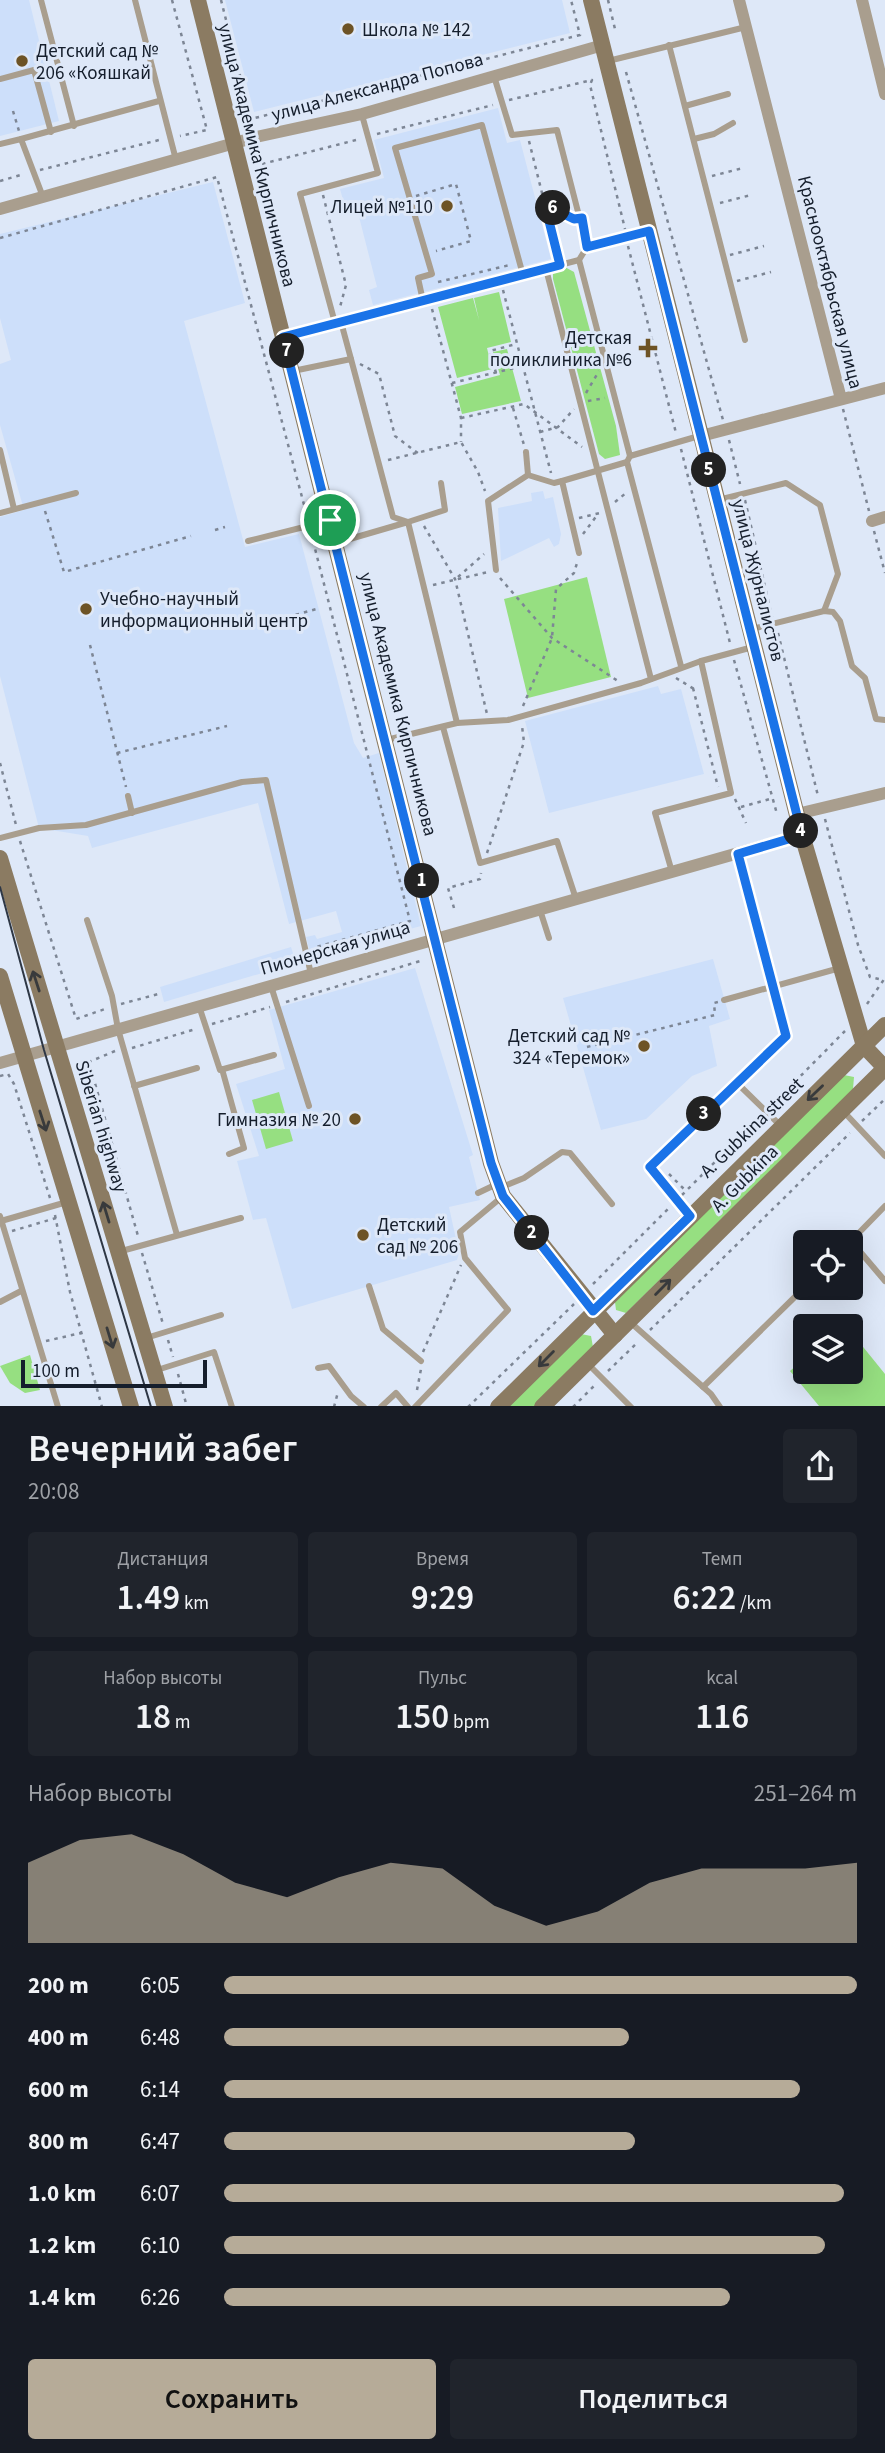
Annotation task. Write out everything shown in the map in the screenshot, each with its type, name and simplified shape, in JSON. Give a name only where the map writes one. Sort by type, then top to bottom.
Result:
[{"type":"street","name":"улица Академика Кирпичникова","points":[[198,0],[437,939],[491,1163],[502,1189],[593,1311],[615,1335]]},
{"type":"street","name":"улица Журналистов","points":[[591,0],[802,835],[864,1046]]},
{"type":"street","name":"Краснооктябрьская улица","points":[[739,0],[841,399]]},
{"type":"street","points":[[862,0],[885,94]]},
{"type":"street","name":"улица Александра Попова","points":[[0,209],[233,144],[362,114],[494,76],[605,53]]},
{"type":"street","points":[[701,436],[885,388]]},
{"type":"street","points":[[872,521],[885,517]]},
{"type":"street","points":[[797,814],[885,793]]},
{"type":"street","name":"Пионерская улица","points":[[0,1063],[802,835]]},
{"type":"street","name":"Siberian highway","points":[[0,858],[165,1406]]},
{"type":"street","points":[[0,976],[60,1203],[131,1406]]},
{"type":"street","name":"A. Gubkina street","points":[[498,1406],[885,1025]]},
{"type":"street","points":[[864,1046],[885,1068]]},
{"type":"street","name":"A. Gubkina","points":[[542,1406],[885,1068]]},
{"type":"lane","points":[[41,0],[74,126]]},
{"type":"lane","points":[[135,0],[176,160]]},
{"type":"lane","points":[[605,53],[669,46],[746,27]]},
{"type":"lane","points":[[669,46],[745,340]]},
{"type":"lane","points":[[0,79],[34,70],[51,132]]},
{"type":"lane","points":[[283,337],[579,260],[587,247],[582,218],[557,130],[512,135],[494,76]]},
{"type":"lane","points":[[685,106],[728,94]]},
{"type":"lane","points":[[0,144],[20,135],[51,132],[159,102]]},
{"type":"lane","points":[[362,114],[378,173],[300,194],[351,359],[393,517],[408,522]]},
{"type":"lane","points":[[694,139],[714,134],[733,123]]},
{"type":"lane","points":[[426,300],[418,278],[432,274],[395,148],[482,125],[523,275]]},
{"type":"lane","points":[[20,135],[43,198]]},
{"type":"lane","points":[[587,247],[649,231]]},
{"type":"lane","points":[[579,260],[681,666]]},
{"type":"lane","points":[[546,269],[651,679]]},
{"type":"lane","points":[[292,371],[351,359]]},
{"type":"lane","points":[[496,570],[488,501],[528,475],[558,482],[701,436]]},
{"type":"lane","points":[[0,450],[14,509]]},
{"type":"lane","points":[[526,452],[528,475]]},
{"type":"lane","points":[[558,482],[579,553]]},
{"type":"lane","points":[[336,544],[408,522],[418,516],[445,510],[441,483]]},
{"type":"lane","points":[[717,500],[786,484],[820,505],[838,575],[824,611]]},
{"type":"lane","points":[[0,513],[76,493]]},
{"type":"lane","points":[[248,541],[330,520]]},
{"type":"lane","points":[[408,522],[457,723]]},
{"type":"lane","points":[[750,629],[824,611],[833,612],[840,621],[852,666],[865,678],[876,719],[885,720]]},
{"type":"lane","points":[[386,740],[457,723],[521,715],[626,687],[641,686],[681,666],[754,646]]},
{"type":"lane","points":[[672,872],[655,813],[731,793],[701,661]]},
{"type":"lane","points":[[443,727],[480,863],[557,841],[576,900]]},
{"type":"lane","points":[[0,838],[18,833],[86,825],[242,782],[266,780],[312,974]]},
{"type":"lane","points":[[128,796],[132,813]]},
{"type":"lane","points":[[690,1216],[650,1167],[786,1036],[738,854]]},
{"type":"lane","points":[[540,909],[549,938]]},
{"type":"lane","points":[[87,920],[112,996],[118,1029],[177,1236]]},
{"type":"lane","points":[[724,1000],[841,968]]},
{"type":"lane","points":[[271,986],[309,1107]]},
{"type":"lane","points":[[200,1006],[219,1070],[274,1055]]},
{"type":"lane","points":[[134,1086],[197,1068]]},
{"type":"lane","points":[[222,1069],[244,1148],[229,1154]]},
{"type":"lane","points":[[737,1083],[781,1127]]},
{"type":"lane","points":[[843,1110],[885,1156]]},
{"type":"lane","points":[[478,1193],[502,1189],[524,1178],[562,1152],[570,1153],[612,1203]]},
{"type":"lane","points":[[415,1406],[508,1310],[465,1258],[460,1232],[502,1189]]},
{"type":"lane","points":[[58,1406],[36,1343],[1,1218],[60,1203]]},
{"type":"lane","points":[[862,1230],[885,1206]]},
{"type":"lane","points":[[118,1252],[241,1218]]},
{"type":"lane","points":[[863,1256],[885,1281]]},
{"type":"lane","points":[[369,1286],[383,1329],[421,1360]]},
{"type":"lane","points":[[0,1302],[21,1291]]},
{"type":"lane","points":[[703,1387],[793,1299]]},
{"type":"lane","points":[[145,1338],[221,1315]]},
{"type":"lane","points":[[629,1321],[703,1387],[720,1406]]},
{"type":"lane","points":[[155,1371],[214,1352],[232,1406]]},
{"type":"lane","points":[[587,1362],[631,1406]]},
{"type":"lane","points":[[318,1368],[329,1366],[351,1396],[364,1406]]},
{"type":"lane","points":[[381,1406],[397,1393],[408,1406]]},
{"type":"path","points":[[0,181],[206,130],[172,0]]},
{"type":"path","points":[[221,0],[251,119],[580,35],[571,0]]},
{"type":"path","points":[[608,0],[615,29]]},
{"type":"path","points":[[626,72],[726,429],[858,945],[870,977],[883,979]]},
{"type":"path","points":[[262,164],[592,80]]},
{"type":"path","points":[[13,111],[20,135]]},
{"type":"path","points":[[527,134],[560,265]]},
{"type":"path","points":[[704,178],[743,168]]},
{"type":"path","points":[[0,239],[217,177],[410,921],[305,950]]},
{"type":"path","points":[[409,198],[456,184],[471,241],[426,254]]},
{"type":"path","points":[[321,188],[346,285],[338,323]]},
{"type":"path","points":[[710,205],[751,195]]},
{"type":"path","points":[[545,205],[574,219],[582,218]]},
{"type":"path","points":[[724,257],[764,246]]},
{"type":"path","points":[[432,274],[437,282],[520,262]]},
{"type":"path","points":[[730,283],[771,272]]},
{"type":"path","points":[[501,280],[535,411],[558,482]]},
{"type":"path","points":[[426,300],[461,418],[461,442],[478,472],[488,501]]},
{"type":"path","points":[[496,373],[490,351],[517,344]]},
{"type":"path","points":[[351,359],[379,374],[395,436],[419,454]]},
{"type":"path","points":[[541,432],[558,427],[581,402],[605,361]]},
{"type":"path","points":[[452,383],[523,366]]},
{"type":"path","points":[[581,402],[614,396]]},
{"type":"path","name":"Краснооктябрьская улица","points":[[841,399],[885,573]]},
{"type":"path","points":[[461,418],[524,404],[596,458]]},
{"type":"path","points":[[512,407],[526,452]]},
{"type":"path","points":[[377,462],[461,442]]},
{"type":"path","points":[[42,502],[64,572],[191,536]]},
{"type":"path","points":[[571,520],[600,513]]},
{"type":"path","points":[[418,516],[455,579],[489,721]]},
{"type":"path","points":[[215,530],[225,527]]},
{"type":"path","points":[[455,579],[493,547]]},
{"type":"path","points":[[454,908],[448,888],[480,878],[524,742],[521,715],[524,698],[552,638],[556,589],[574,573],[579,553]]},
{"type":"path","points":[[422,587],[496,570],[504,585],[552,638],[626,687]]},
{"type":"path","points":[[263,624],[320,608]]},
{"type":"path","points":[[90,645],[126,787]]},
{"type":"path","points":[[668,672],[709,696]]},
{"type":"path","points":[[693,688],[720,796]]},
{"type":"path","points":[[117,753],[227,726]]},
{"type":"path","points":[[0,764],[18,833],[76,1019]]},
{"type":"path","points":[[731,793],[741,807],[746,823]]},
{"type":"path","points":[[741,807],[770,799]]},
{"type":"path","points":[[187,1406],[89,1062],[103,1053],[205,1026],[420,961]]},
{"type":"path","points":[[587,1047],[715,1015],[714,1003],[724,1000]]},
{"type":"path","points":[[8,1074],[60,1203],[56,1218],[70,1292],[102,1406]]},
{"type":"path","points":[[573,1406],[884,1102]]},
{"type":"path","points":[[656,1161],[686,1191]]},
{"type":"path","points":[[5,1233],[56,1218]]},
{"type":"path","points":[[416,1394],[421,1360],[465,1258]]},
{"type":"path","points":[[36,1343],[82,1332]]},
{"type":"shaded area","name":"Детский сад № 206 «Кояшкай","points":[[0,0],[29,0],[59,121],[0,136]]},
{"type":"shaded area","name":"Школа № 142","points":[[225,0],[562,0],[570,33],[254,112]]},
{"type":"shaded area","name":"Лицей №110","points":[[498,108],[507,143],[520,140],[551,259],[373,305],[369,290],[377,287],[356,205],[345,207],[340,189],[384,178],[374,140]]},
{"type":"shaded area","points":[[213,182],[245,303],[184,321],[245,547],[299,534],[354,743],[363,758],[379,753],[421,926],[311,956],[306,937],[315,935],[317,939],[342,932],[336,911],[289,924],[258,803],[92,848],[88,836],[39,828],[0,676],[0,517],[24,510],[0,425],[0,364],[11,360],[0,318],[0,234]]},
{"type":"shaded area","points":[[543,491],[545,499],[553,497],[561,534],[559,544],[554,547],[549,538],[501,561],[498,508],[532,501],[531,493]]},
{"type":"shaded area","points":[[658,686],[661,694],[681,689],[704,774],[549,813],[525,721]]},
{"type":"shaded area","points":[[291,947],[296,963],[164,1002],[160,987]]},
{"type":"shaded area","name":"Детский сад № 324 «Теремок»","points":[[713,959],[730,1019],[709,1026],[717,1066],[692,1076],[646,1119],[601,1130],[563,998]]},
{"type":"shaded area","name":"Гимназия № 20","points":[[415,968],[473,1155],[469,1157],[480,1200],[449,1207],[459,1253],[457,1260],[292,1309],[266,1218],[253,1220],[237,1161],[259,1156],[236,1084],[285,1069],[269,1010]]},
{"type":"green space","points":[[563,266],[574,272],[616,426],[620,455],[605,459],[599,454],[553,279],[553,273]]},
{"type":"green space","points":[[499,292],[511,342],[487,348],[492,369],[457,378],[438,307],[473,298],[479,320],[474,298]]},
{"type":"green space","points":[[507,349],[521,401],[462,414],[455,387],[500,375],[493,352]]},
{"type":"green space","points":[[587,577],[611,677],[528,698],[504,599]]},
{"type":"green space","points":[[844,1075],[854,1077],[853,1089],[626,1313],[616,1310],[615,1302]]},
{"type":"green space","points":[[279,1092],[293,1141],[266,1149],[252,1100]]},
{"type":"green space","points":[[581,1334],[591,1336],[593,1347],[535,1406],[509,1406]]},
{"type":"green space","points":[[863,1347],[885,1374],[885,1406],[819,1406],[801,1384],[863,1384]]},
{"type":"green space","points":[[30,1355],[40,1390],[25,1393],[10,1383],[0,1366]]},
{"type":"tram line","points":[[0,887],[44,1050],[151,1406]]},
{"type":"place","name":"Школа № 142","points":[[348,29]]},
{"type":"place","name":"Детский сад № 206 «Кояшкай","points":[[22,61]]},
{"type":"place","name":"Лицей №110","points":[[447,206]]},
{"type":"place","name":"Детская поликлиника №6","points":[[648,348]]},
{"type":"place","name":"Учебно-научный информационный центр","points":[[86,609]]},
{"type":"place","name":"Детский сад № 324 «Теремок»","points":[[644,1046]]},
{"type":"place","name":"Гимназия № 20","points":[[355,1119]]},
{"type":"place","name":"Детский сад № 206","points":[[363,1235]]},
{"type":"route","points":[[545,205],[574,219],[582,218],[587,247],[649,231],[802,835],[738,854],[786,1036],[650,1167],[690,1216],[593,1311],[503,1196],[502,1187],[491,1163],[441,954],[330,520],[283,337],[560,265],[545,205]]}]
